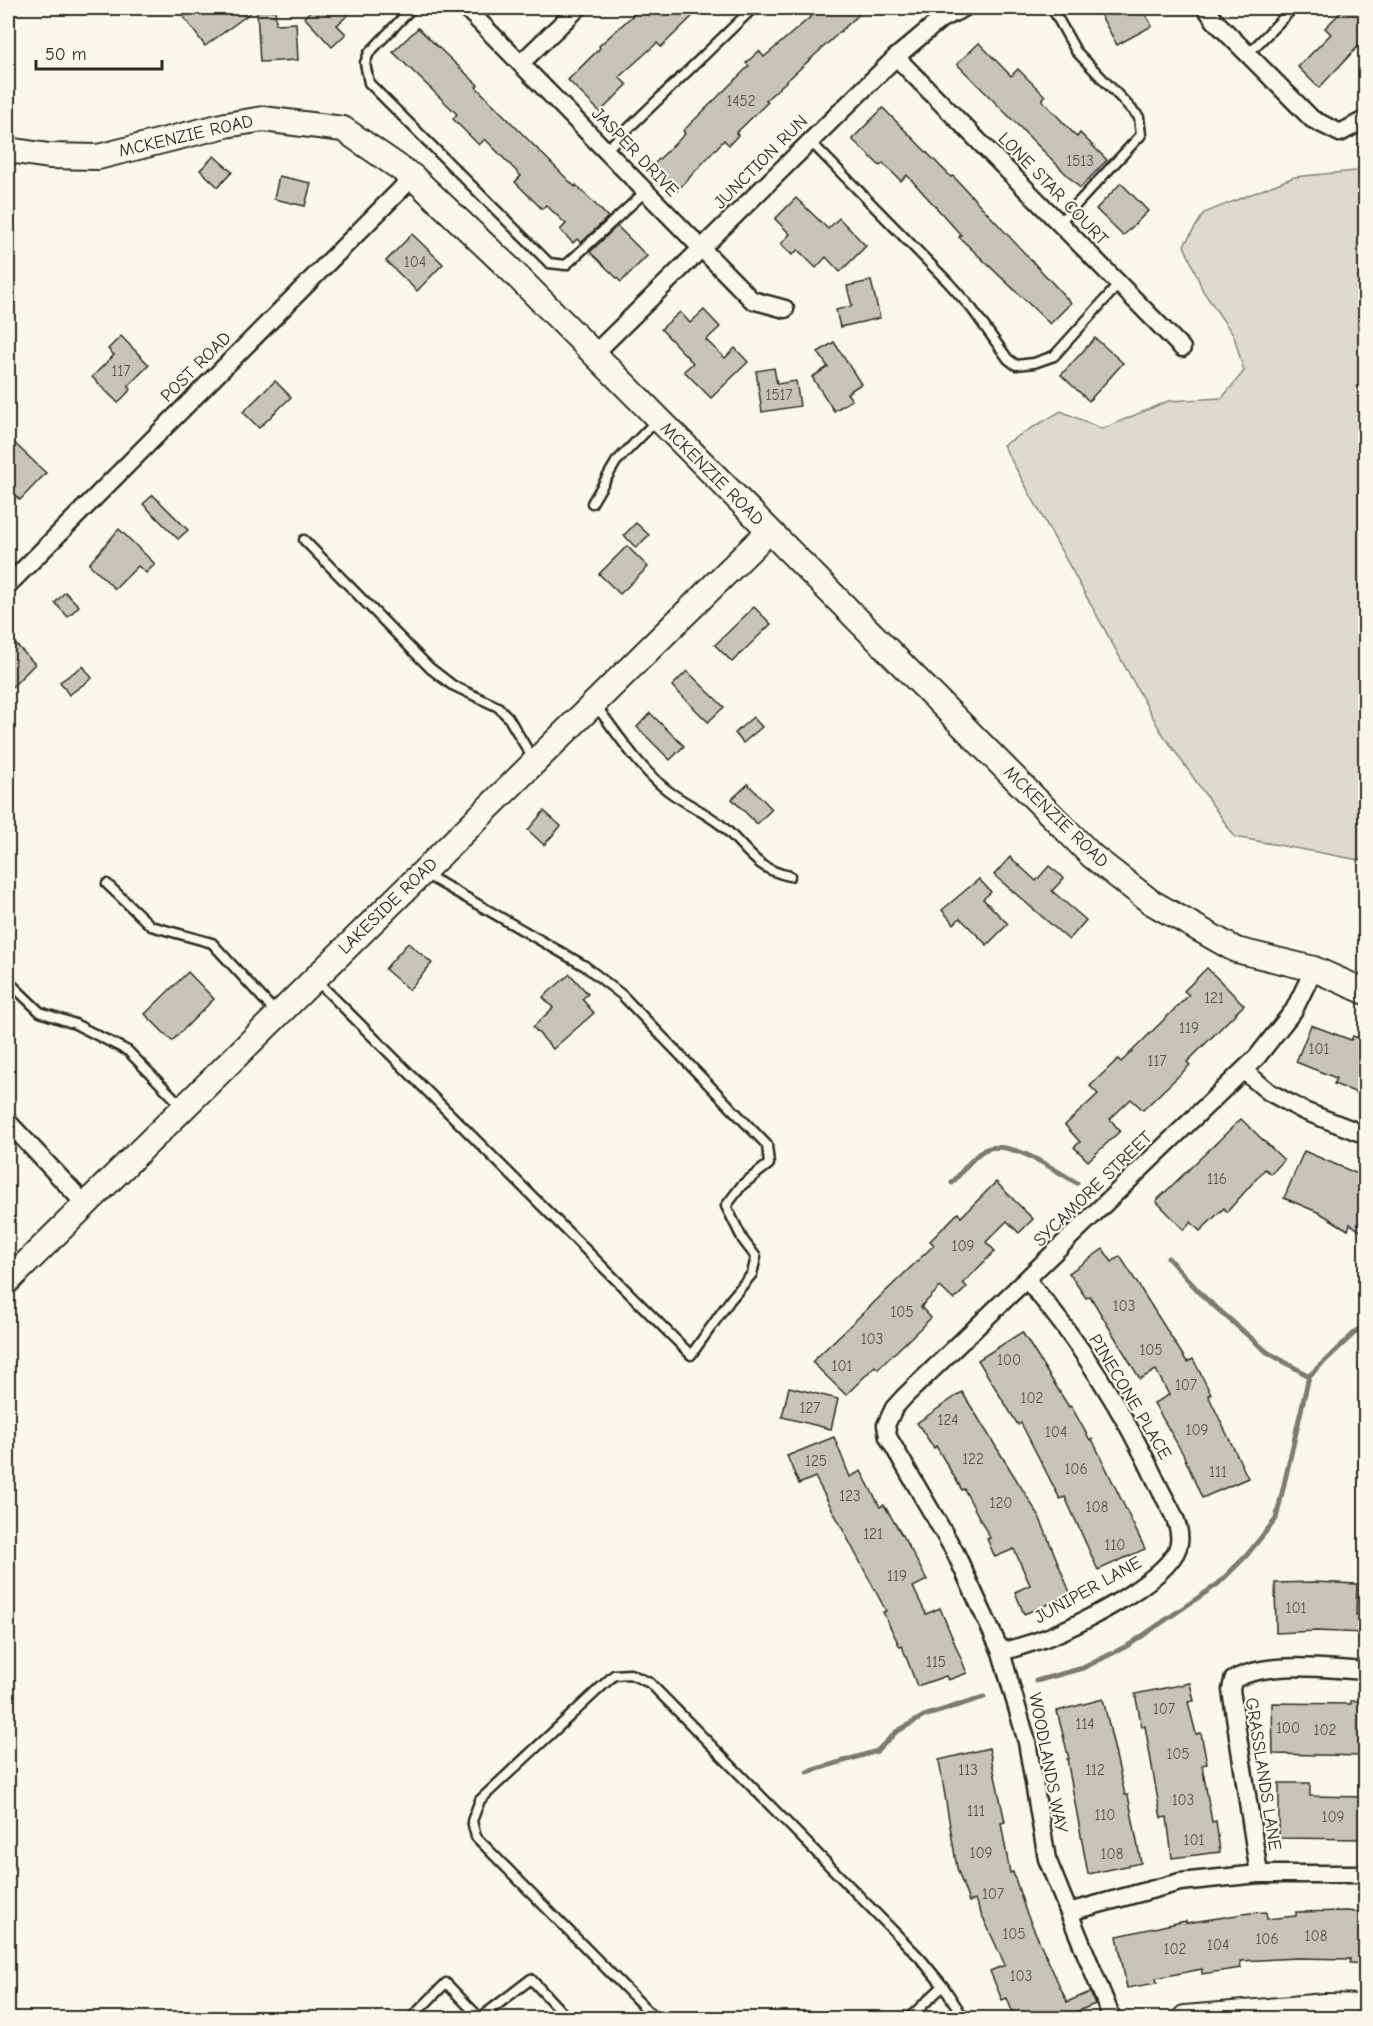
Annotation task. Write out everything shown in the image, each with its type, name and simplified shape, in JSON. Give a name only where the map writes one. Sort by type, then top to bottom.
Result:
[{"type":"street","name":"JASPER DRIVE","points":[[466,8],[752,300],[785,309]]},
{"type":"street","points":[[521,63],[578,8]]},
{"type":"street","name":"JUNCTION RUN","points":[[594,354],[896,57],[941,19],[964,8]]},
{"type":"street","points":[[1206,8],[1312,119],[1340,133],[1365,119]]},
{"type":"street","name":"LONE STAR COURT","points":[[896,57],[1182,348]]},
{"type":"street","name":"MCKENZIE ROAD","points":[[8,150],[49,156],[98,157],[226,125],[263,119],[343,129],[412,177],[511,270],[1092,856],[1151,902],[1236,950],[1314,969],[1365,992]]},
{"type":"street","name":"POST ROAD","points":[[8,585],[412,177]]},
{"type":"street","name":"LAKESIDE ROAD","points":[[8,1281],[769,531]]},
{"type":"street","name":"SYCAMORE STREET","points":[[886,1425],[894,1407],[905,1396],[1244,1071],[1279,1032],[1294,1010],[1314,969]]},
{"type":"street","points":[[1244,1071],[1269,1092],[1304,1111],[1365,1135]]},
{"type":"street","points":[[8,1122],[85,1204]]},
{"type":"street","name":"PINECONE PLACE","points":[[1027,1280],[1050,1307],[1100,1377],[1144,1454],[1178,1526],[1179,1544]]},
{"type":"street","name":"WOODLANDS WAY","points":[[886,1425],[888,1437],[898,1456],[956,1552],[1001,1652],[1027,1742],[1047,1859],[1112,2019]]},
{"type":"street","name":"JUNIPER LANE","points":[[1001,1652],[1053,1635],[1118,1601],[1154,1578],[1169,1563],[1179,1544]]},
{"type":"street","name":"GRASSLANDS LANE","points":[[1259,1874],[1230,1690],[1233,1680],[1257,1670],[1307,1668],[1365,1671]]},
{"type":"street","points":[[1069,1912],[1180,1882],[1259,1874],[1365,1874]]},
{"type":"street","points":[[1185,2019],[1315,2007],[1365,2007]]},
{"type":"lane","points":[[412,8],[369,53],[365,63],[369,83],[549,263],[566,265],[646,191]]},
{"type":"lane","points":[[606,150],[753,8]]},
{"type":"lane","points":[[1052,8],[1076,51],[1139,117],[1141,135],[1059,224]]},
{"type":"lane","points":[[1248,54],[1293,8]]},
{"type":"lane","points":[[810,141],[948,282],[972,309],[1008,359],[1016,365],[1034,363],[1054,356],[1119,284]]},
{"type":"lane","points":[[592,503],[616,462],[658,419]]},
{"type":"lane","points":[[304,540],[430,668],[452,685],[498,707],[508,717],[535,762]]},
{"type":"lane","points":[[594,703],[652,776],[667,790],[721,825],[759,864],[773,872],[790,876]]},
{"type":"lane","points":[[315,978],[691,1355],[752,1274],[756,1257],[743,1240],[726,1206],[742,1185],[769,1164],[767,1145],[622,995],[585,966],[422,872]]},
{"type":"lane","points":[[107,884],[151,926],[212,943],[278,1015]]},
{"type":"lane","points":[[8,981],[40,1012],[75,1024],[128,1051],[183,1108]]},
{"type":"lane","points":[[655,2019],[476,1837],[472,1821],[480,1800],[614,1675],[630,1674],[650,1683],[920,1958],[943,1986],[964,2019]]},
{"type":"lane","points":[[411,2019],[446,1983],[480,2018],[531,1979],[564,2015],[553,2019]]},
{"type":"lane","points":[[909,2019],[943,1986]]},
{"type":"shaded area","points":[[1366,170],[1365,861],[1235,837],[1160,730],[1003,445],[1061,411],[1102,429],[1168,401],[1222,398],[1244,371],[1234,336],[1203,291],[1184,245],[1204,213],[1294,177]]},
{"type":"building","points":[[195,8],[257,8],[205,46],[183,16]]},
{"type":"building","points":[[314,8],[356,8],[337,25],[346,34],[332,47],[304,17]]},
{"type":"building","points":[[641,8],[701,8],[661,47],[657,43],[619,77],[627,85],[600,112],[568,80],[600,48],[599,46]]},
{"type":"building","points":[[821,8],[866,8],[766,100],[768,102],[736,133],[738,135],[729,145],[724,140],[677,191],[652,166],[685,134],[683,131],[749,66],[746,63],[759,51],[764,57]]},
{"type":"building","points":[[1108,8],[1142,8],[1152,26],[1117,45],[1099,12]]},
{"type":"building","points":[[1345,8],[1365,8],[1365,39],[1319,88],[1298,67],[1331,34],[1325,28]]},
{"type":"building","points":[[275,10],[276,24],[296,23],[298,60],[260,62],[257,11]]},
{"type":"building","points":[[418,28],[478,85],[476,87],[575,187],[576,185],[608,217],[581,243],[577,239],[573,243],[560,230],[566,224],[546,205],[542,209],[515,182],[521,176],[485,139],[479,145],[453,119],[457,114],[393,52]]},
{"type":"building","points":[[979,43],[1011,76],[1018,69],[1045,96],[1042,100],[1077,137],[1080,133],[1107,160],[1080,188],[957,64]]},
{"type":"building","points":[[883,108],[951,177],[953,176],[1071,303],[1050,324],[959,237],[961,235],[907,175],[901,181],[883,163],[880,166],[852,139]]},
{"type":"building","points":[[214,156],[232,172],[218,187],[200,170]]},
{"type":"building","points":[[279,176],[311,183],[305,206],[274,199]]},
{"type":"building","points":[[1121,183],[1148,211],[1123,236],[1096,209]]},
{"type":"building","points":[[796,198],[828,229],[839,218],[866,246],[840,272],[826,257],[816,268],[798,250],[792,255],[781,244],[790,234],[775,219]]},
{"type":"building","points":[[617,226],[647,256],[621,282],[590,252]]},
{"type":"building","points":[[412,234],[443,264],[417,291],[386,261]]},
{"type":"building","points":[[871,281],[880,318],[840,327],[836,310],[852,306],[847,286]]},
{"type":"building","points":[[704,310],[720,327],[706,340],[725,358],[735,348],[748,362],[711,398],[684,371],[693,363],[661,329],[680,312],[690,323]]},
{"type":"building","points":[[121,336],[149,365],[128,386],[131,389],[118,403],[92,377],[114,355],[108,349]]},
{"type":"building","points":[[1095,338],[1123,363],[1089,401],[1061,375]]},
{"type":"building","points":[[834,342],[861,384],[847,393],[852,400],[834,411],[812,377],[828,367],[818,352]]},
{"type":"building","points":[[774,368],[777,384],[796,381],[800,406],[762,412],[756,371]]},
{"type":"building","points":[[275,381],[291,397],[259,428],[243,412]]},
{"type":"building","points":[[8,437],[46,473],[20,500],[8,489]]},
{"type":"building","points":[[153,495],[188,530],[178,539],[143,504]]},
{"type":"building","points":[[636,523],[649,535],[636,548],[624,535]]},
{"type":"building","points":[[119,529],[155,564],[146,573],[138,566],[115,589],[89,564]]},
{"type":"building","points":[[627,546],[648,567],[620,594],[599,574]]},
{"type":"building","points":[[65,592],[79,606],[68,617],[55,603]]},
{"type":"building","points":[[754,607],[771,624],[732,662],[715,645]]},
{"type":"building","points":[[8,636],[35,664],[8,691]]},
{"type":"building","points":[[83,666],[92,678],[69,695],[60,682]]},
{"type":"building","points":[[687,671],[724,707],[708,722],[672,686]]},
{"type":"building","points":[[650,713],[684,746],[670,760],[637,727]]},
{"type":"building","points":[[753,717],[762,727],[743,743],[735,733]]},
{"type":"building","points":[[748,784],[772,809],[757,824],[732,799]]},
{"type":"building","points":[[544,811],[561,826],[544,845],[528,830]]},
{"type":"building","points":[[1010,857],[1036,881],[1049,866],[1064,878],[1052,891],[1086,920],[1069,940],[994,875]]},
{"type":"building","points":[[979,879],[991,892],[983,899],[1008,924],[987,945],[960,918],[954,924],[942,910]]},
{"type":"building","points":[[408,943],[432,963],[409,990],[385,969]]},
{"type":"building","points":[[1207,968],[1244,1005],[1187,1062],[1190,1065],[1143,1110],[1131,1099],[1110,1119],[1120,1131],[1088,1161],[1074,1147],[1080,1142],[1065,1125],[1098,1094],[1090,1086],[1118,1059],[1121,1062],[1189,995],[1184,991]]},
{"type":"building","points":[[188,972],[214,999],[172,1041],[145,1014]]},
{"type":"building","points":[[570,974],[588,994],[582,999],[594,1013],[553,1049],[533,1027],[553,1008],[543,997]]},
{"type":"building","points":[[1311,1025],[1351,1040],[1353,1036],[1365,1041],[1365,1096],[1334,1084],[1336,1078],[1296,1062]]},
{"type":"building","points":[[1241,1119],[1284,1160],[1271,1174],[1265,1169],[1227,1212],[1224,1208],[1200,1231],[1191,1222],[1184,1230],[1156,1201]]},
{"type":"building","points":[[1304,1151],[1365,1177],[1365,1234],[1350,1224],[1348,1230],[1320,1213],[1284,1198]]},
{"type":"building","points":[[996,1182],[1033,1219],[1019,1233],[1007,1221],[986,1242],[995,1251],[963,1283],[967,1287],[954,1300],[940,1287],[921,1307],[931,1318],[878,1369],[875,1366],[846,1395],[812,1362],[934,1245],[930,1241],[958,1213],[961,1217]]},
{"type":"building","points":[[1103,1249],[1112,1262],[1120,1256],[1187,1362],[1193,1359],[1248,1478],[1202,1498],[1183,1454],[1154,1403],[1169,1395],[1156,1370],[1140,1379],[1090,1296],[1086,1298],[1069,1273]]},
{"type":"building","points":[[1022,1332],[1069,1407],[1071,1406],[1090,1440],[1092,1439],[1145,1549],[1098,1570],[1065,1497],[1060,1499],[1021,1423],[1018,1425],[978,1360]]},
{"type":"building","points":[[789,1387],[838,1399],[831,1429],[782,1417]]},
{"type":"building","points":[[962,1392],[1039,1516],[1071,1595],[1024,1614],[1015,1592],[1030,1585],[1014,1549],[995,1557],[987,1539],[990,1538],[964,1489],[962,1490],[936,1446],[934,1448],[917,1423]]},
{"type":"building","points":[[834,1437],[850,1477],[861,1471],[880,1507],[884,1505],[912,1552],[927,1580],[913,1587],[926,1614],[940,1608],[967,1673],[948,1680],[946,1676],[917,1686],[902,1646],[900,1647],[883,1612],[886,1611],[815,1477],[799,1484],[787,1456]]},
{"type":"building","points":[[1275,1583],[1357,1584],[1356,1615],[1365,1616],[1365,1633],[1316,1631],[1276,1633]]},
{"type":"building","points":[[1190,1683],[1194,1701],[1188,1702],[1196,1734],[1201,1733],[1207,1764],[1202,1765],[1212,1822],[1216,1821],[1220,1852],[1172,1858],[1167,1817],[1161,1818],[1145,1726],[1142,1727],[1135,1694]]},
{"type":"building","points":[[1103,1699],[1125,1795],[1128,1795],[1141,1863],[1088,1874],[1067,1759],[1069,1759],[1057,1711]]},
{"type":"building","points":[[1351,1701],[1365,1701],[1365,1756],[1273,1754],[1272,1703],[1351,1704]]},
{"type":"building","points":[[989,1748],[1005,1822],[1001,1823],[1010,1873],[1013,1872],[1026,1912],[1067,2002],[1090,1992],[1095,2004],[1059,2019],[1015,2019],[1007,1998],[1002,2000],[990,1971],[1005,1965],[975,1900],[969,1902],[957,1868],[939,1760]]},
{"type":"building","points":[[1279,1783],[1310,1783],[1310,1796],[1365,1797],[1365,1839],[1279,1838]]},
{"type":"building","points":[[1266,1912],[1267,1919],[1296,1916],[1296,1912],[1365,1913],[1365,1964],[1350,1963],[1350,1959],[1296,1958],[1240,1961],[1241,1968],[1202,1974],[1202,1969],[1156,1978],[1157,1983],[1127,1988],[1117,1936],[1186,1921],[1186,1923],[1250,1913]]},
{"type":"waterway","points":[[952,1183],[981,1152],[991,1148],[1003,1148],[1030,1156],[1077,1183]]},
{"type":"waterway","points":[[1168,1258],[1204,1297],[1267,1352],[1309,1376]]},
{"type":"waterway","points":[[1036,1681],[1083,1668],[1129,1645],[1218,1584],[1246,1556],[1276,1519],[1309,1376],[1366,1322]]},
{"type":"waterway","points":[[807,1772],[877,1751],[896,1732],[924,1716],[984,1697]]}]
